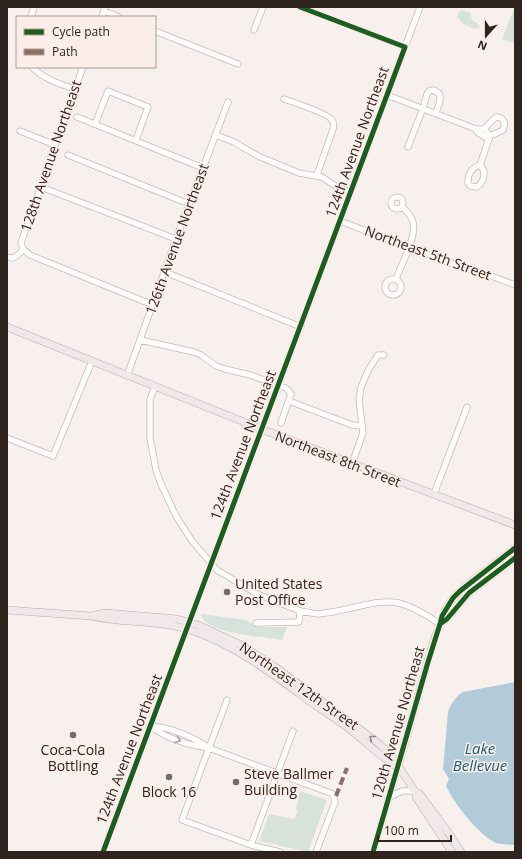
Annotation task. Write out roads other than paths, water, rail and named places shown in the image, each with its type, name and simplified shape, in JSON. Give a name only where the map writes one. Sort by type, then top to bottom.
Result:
[{"type":"main road","name":"Northeast 8th Street","points":[[7,327],[261,429],[515,525]]},
{"type":"main road","name":"120th Avenue Northeast","points":[[398,767],[431,650],[445,610],[460,591],[515,548]]},
{"type":"main road","name":"120th Avenue Northeast","points":[[440,624],[447,619],[469,593],[515,558]]},
{"type":"main road","name":"Northeast 12th Street","points":[[7,610],[188,625],[241,644],[274,666],[377,742],[391,755],[452,852]]},
{"type":"main road","name":"Northeast 12th Street","points":[[219,637],[346,727],[386,760],[398,767]]},
{"type":"main road","name":"Northeast 12th Street","points":[[415,792],[420,794],[461,852]]},
{"type":"street","points":[[254,30],[262,7]]},
{"type":"street","points":[[300,7],[405,47]]},
{"type":"street","name":"124th Avenue Northeast","points":[[103,852],[420,7]]},
{"type":"street","points":[[104,12],[116,16]]},
{"type":"street","points":[[156,31],[238,64]]},
{"type":"street","points":[[33,68],[42,76],[75,89]]},
{"type":"street","name":"128th Avenue Northeast","points":[[7,257],[15,258],[23,249],[21,243],[83,68]]},
{"type":"street","points":[[95,124],[108,90],[148,106],[136,140]]},
{"type":"street","points":[[408,147],[427,94],[429,91],[433,90],[439,93],[440,99],[436,113]]},
{"type":"street","points":[[387,95],[476,129],[484,129],[496,118],[502,118],[505,123],[503,130],[489,138],[480,165]]},
{"type":"street","points":[[284,99],[325,115],[333,122],[333,130],[317,175]]},
{"type":"street","name":"126th Avenue Northeast","points":[[127,376],[189,204],[228,102]]},
{"type":"street","points":[[77,117],[203,168]]},
{"type":"street","points":[[476,129],[477,132],[489,138]]},
{"type":"street","points":[[484,129],[489,138]]},
{"type":"street","points":[[20,131],[55,145]]},
{"type":"street","points":[[216,135],[234,142],[258,156],[299,173],[317,175],[337,187],[351,192]]},
{"type":"street","points":[[68,155],[189,204]]},
{"type":"street","points":[[41,187],[176,240]]},
{"type":"street","points":[[396,279],[413,235],[413,222],[409,213],[402,207]]},
{"type":"street","name":"Northeast 5th Street","points":[[340,222],[461,268],[494,277],[515,285]]},
{"type":"street","points":[[23,249],[30,255],[153,305]]},
{"type":"street","points":[[165,272],[301,327]]},
{"type":"street","points":[[140,340],[194,352],[220,367],[250,375],[286,388],[291,394],[281,423]]},
{"type":"street","points":[[352,464],[362,437],[359,400],[361,387],[373,361],[378,355],[384,355]]},
{"type":"street","points":[[7,438],[52,456],[92,361]]},
{"type":"street","points":[[155,387],[150,399],[150,438],[158,477],[173,511],[182,526],[192,541],[218,570],[257,594],[300,610],[318,614],[381,603],[398,603],[415,609],[440,624]]},
{"type":"street","points":[[289,402],[352,426],[362,426]]},
{"type":"street","points":[[434,494],[468,407]]},
{"type":"street","points":[[256,624],[299,622],[300,610]]},
{"type":"street","points":[[227,700],[182,820],[251,845],[280,852]]},
{"type":"street","points":[[151,726],[158,732],[197,747],[209,748],[331,793],[335,802],[316,852]]},
{"type":"street","points":[[251,845],[293,730]]},
{"type":"street","name":"120th Avenue Northeast","points":[[373,852],[398,767]]},
{"type":"street","points":[[388,798],[402,791],[415,792]]},
{"type":"water","name":"Lake Bellevue","points":[[515,682],[515,845],[496,843],[487,838],[473,825],[460,809],[446,786],[449,779],[443,769],[448,712],[456,698],[463,692]]},
{"type":"place","name":"United States Post Office","points":[[227,592]]},
{"type":"place","name":"Coca-Cola Bottling","points":[[73,735]]},
{"type":"place","name":"Block 16","points":[[169,777]]},
{"type":"place","name":"Steve Ballmer Building","points":[[236,782]]}]
